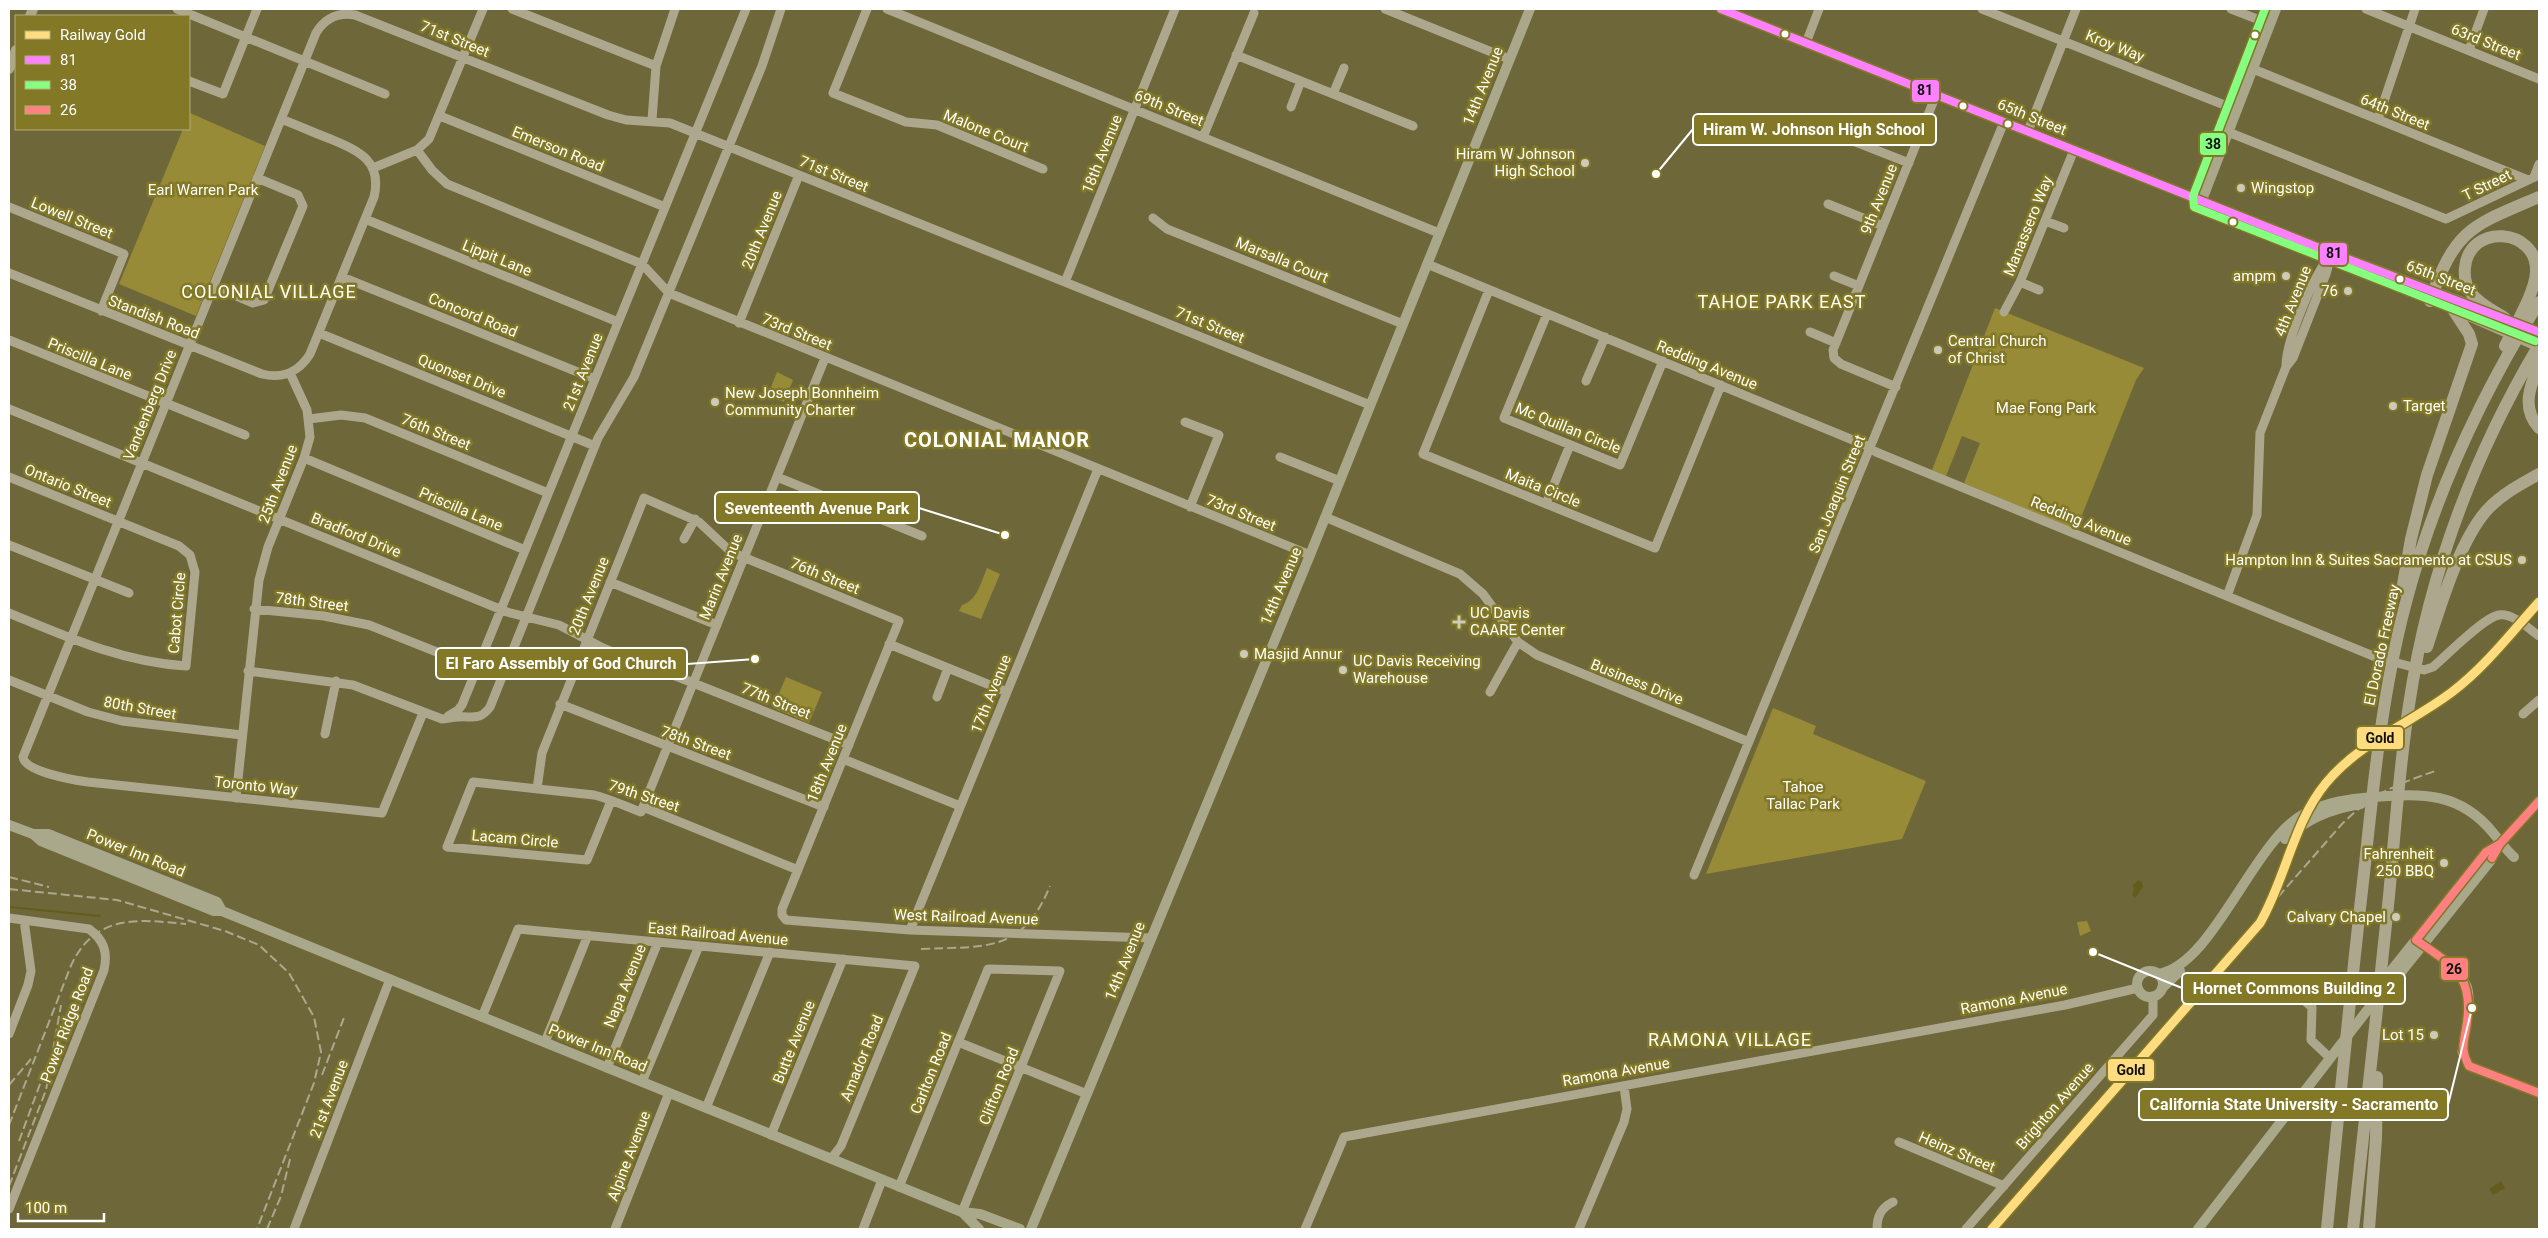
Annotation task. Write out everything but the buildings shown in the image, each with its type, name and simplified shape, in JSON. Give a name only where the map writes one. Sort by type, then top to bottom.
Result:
[{"type":"highway","points":[[2432,295],[2447,258],[2457,242],[2470,230],[2485,220],[2539,197]]},
{"type":"highway","points":[[2505,318],[2474,297],[2466,283],[2465,267],[2469,254],[2477,243],[2484,238],[2500,235],[2513,237],[2526,246],[2532,256],[2536,275],[2525,315]]},
{"type":"highway","name":"El Dorado Freeway","points":[[2327,1229],[2369,822],[2396,633],[2439,499],[2464,440],[2525,315],[2539,302]]},
{"type":"highway","points":[[2396,633],[2411,539],[2427,475],[2472,344],[2469,334],[2454,311]]},
{"type":"highway","points":[[2537,353],[2528,397],[2531,414],[2539,428]]},
{"type":"highway","points":[[2353,1229],[2376,1031],[2396,812],[2409,704],[2425,641],[2436,580],[2455,522],[2478,463],[2537,353]]},
{"type":"highway","points":[[2425,641],[2476,526],[2488,509],[2504,495],[2539,474]]},
{"type":"highway","points":[[2369,1229],[2378,1104],[2376,1031]]},
{"type":"main road","name":"14th Avenue","points":[[1031,1229],[1310,556],[1530,9]]},
{"type":"main road","name":"65th Street","points":[[1721,9],[2202,200],[2432,295],[2505,318],[2539,332]]},
{"type":"main road","points":[[2202,200],[2276,9]]},
{"type":"main road","points":[[9,69],[15,53]]},
{"type":"main road","name":"65th Street","points":[[2432,295],[2454,311],[2537,353]]},
{"type":"main road","points":[[2500,844],[2494,833],[2472,813],[2438,797],[2404,794],[2333,802],[2303,814],[2292,823],[2276,840],[2207,938],[2170,972],[2158,974],[2149,971],[2141,974],[2137,981],[2138,988],[2144,996],[2153,996],[2162,988],[2206,946],[2275,850],[2303,824],[2333,810],[2399,798],[2430,799],[2460,812],[2514,857]]},
{"type":"main road","points":[[2198,1229],[2386,986],[2386,977],[2420,942],[2486,852],[2500,844],[2539,801]]},
{"type":"main road","name":"Power Inn Road","points":[[9,825],[33,834],[41,841],[214,911],[222,911],[899,1187],[962,1212],[980,1214],[1020,1229]]},
{"type":"main road","points":[[2158,974],[2162,980],[2162,988]]},
{"type":"main road","name":"Power Inn Road","points":[[962,1212],[979,1229]]},
{"type":"street","points":[[178,9],[385,94]]},
{"type":"street","points":[[190,81],[222,94],[257,9]]},
{"type":"street","points":[[373,168],[417,150],[430,139],[483,9]]},
{"type":"street","points":[[512,9],[656,66]]},
{"type":"street","points":[[652,120],[656,66],[675,9]]},
{"type":"street","name":"21st Avenue","points":[[438,718],[458,710],[468,691],[746,9]]},
{"type":"street","points":[[248,671],[336,681],[366,689],[438,718],[476,718],[482,716],[493,701],[595,446],[634,377],[762,66],[781,9]]},
{"type":"street","name":"Malone Court","points":[[867,9],[833,93],[906,122],[937,125],[1043,169]]},
{"type":"street","name":"69th Street","points":[[887,9],[1439,234]]},
{"type":"street","name":"18th Avenue","points":[[1065,282],[1175,9]]},
{"type":"street","points":[[1386,9],[1404,12],[1510,59]]},
{"type":"street","points":[[1806,43],[1820,9]]},
{"type":"street","name":"Kroy Way","points":[[1982,9],[2237,110]]},
{"type":"street","points":[[2028,132],[2076,9]]},
{"type":"street","points":[[2231,9],[2270,24]]},
{"type":"street","name":"63rd Street","points":[[2366,9],[2539,79]]},
{"type":"street","points":[[2378,119],[2415,9]]},
{"type":"street","points":[[2469,50],[2484,9]]},
{"type":"street","points":[[1203,137],[1254,12]]},
{"type":"street","name":"71st Street","points":[[305,61],[320,27],[329,18],[348,14],[608,115],[626,120],[652,120],[670,123],[1370,405]]},
{"type":"street","points":[[1236,55],[1413,126]]},
{"type":"street","name":"Vandenberg Drive","points":[[24,761],[24,752],[305,61]]},
{"type":"street","points":[[1334,94],[1344,68]]},
{"type":"street","name":"64th Street","points":[[2252,69],[2378,119],[2534,177]]},
{"type":"street","points":[[1290,107],[1301,81]]},
{"type":"street","name":"9th Avenue","points":[[1836,343],[1936,95]]},
{"type":"street","name":"Emerson Road","points":[[440,116],[665,207]]},
{"type":"street","points":[[281,119],[354,149],[366,158],[373,168],[376,189],[342,277],[306,361],[290,373]]},
{"type":"street","name":"San Joaquin Street","points":[[1694,875],[2004,122]]},
{"type":"street","name":"T Street","points":[[2228,132],[2446,219],[2534,177]]},
{"type":"street","points":[[1853,141],[1909,163]]},
{"type":"street","name":"73rd Street","points":[[417,150],[438,177],[456,189],[642,264],[669,293],[1310,556]]},
{"type":"street","name":"Manassero Way","points":[[2004,312],[2020,282],[2074,150]]},
{"type":"street","points":[[2534,177],[2539,164]]},
{"type":"street","name":"20th Avenue","points":[[739,323],[799,175]]},
{"type":"street","points":[[213,286],[253,303],[264,300],[303,206],[298,195],[257,178]]},
{"type":"street","points":[[1828,204],[1883,226]]},
{"type":"street","name":"Lowell Street","points":[[9,207],[124,254],[101,311]]},
{"type":"street","name":"Marsalla Court","points":[[1153,218],[1167,228],[1403,324]]},
{"type":"street","name":"Lippit Lane","points":[[365,219],[618,322]]},
{"type":"street","points":[[2045,220],[2064,228]]},
{"type":"street","name":"4th Avenue","points":[[2227,596],[2257,515],[2260,433],[2286,367],[2285,355],[2319,270],[2332,253]]},
{"type":"street","name":"Redding Avenue","points":[[1427,264],[2378,658],[2424,670],[2433,667],[2486,620],[2499,614],[2510,617],[2538,633]]},
{"type":"street","name":"Standish Road","points":[[9,273],[262,374],[277,376],[290,373]]},
{"type":"street","points":[[1834,276],[1859,286]]},
{"type":"street","name":"Concord Road","points":[[342,277],[595,379]]},
{"type":"street","points":[[2020,282],[2039,290]]},
{"type":"street","name":"Maita Circle","points":[[1489,290],[1423,454],[1655,548],[1721,385]]},
{"type":"street","name":"Mc Quillan Circle","points":[[1547,314],[1504,418],[1570,445],[1620,465],[1663,361]]},
{"type":"street","points":[[1810,332],[1836,343],[1833,354],[1837,361],[1896,387]]},
{"type":"street","name":"Quonset Drive","points":[[319,333],[595,446]]},
{"type":"street","points":[[1586,381],[1605,338]]},
{"type":"street","name":"Priscilla Lane","points":[[9,340],[245,436]]},
{"type":"street","name":"Marin Avenue","points":[[643,807],[825,358]]},
{"type":"street","name":"25th Avenue","points":[[236,798],[254,609],[263,564],[304,458],[310,437],[309,419],[290,373]]},
{"type":"street","name":"Bradford Drive","points":[[9,408],[501,609],[558,625],[587,638],[603,648],[693,683]]},
{"type":"street","name":"76th Street","points":[[309,419],[340,415],[365,418],[548,493]]},
{"type":"street","name":"73rd Street","points":[[1185,422],[1219,435],[1190,507]]},
{"type":"street","points":[[1546,504],[1570,445]]},
{"type":"street","points":[[1280,457],[1340,481]]},
{"type":"street","name":"Priscilla Lane","points":[[304,458],[525,550]]},
{"type":"street","name":"17th Avenue","points":[[910,930],[1098,469]]},
{"type":"street","name":"Ontario Street","points":[[9,477],[118,521]]},
{"type":"street","points":[[776,477],[922,536]]},
{"type":"street","name":"20th Avenue","points":[[537,789],[542,753],[643,500]]},
{"type":"street","name":"76th Street","points":[[643,500],[694,520],[711,532],[725,548],[744,557],[899,621]]},
{"type":"street","name":"Business Drive","points":[[1325,517],[1460,574],[1483,594],[1518,642],[1537,655],[1749,742]]},
{"type":"street","points":[[684,539],[694,520]]},
{"type":"street","name":"Cabot Circle","points":[[70,638],[134,659],[186,666],[195,572],[193,560],[183,548],[118,521]]},
{"type":"street","points":[[9,544],[129,594]]},
{"type":"street","points":[[610,582],[716,625]]},
{"type":"street","name":"78th Street","points":[[254,609],[324,616],[369,625],[477,668]]},
{"type":"street","points":[[9,613],[70,638]]},
{"type":"street","name":"18th Avenue","points":[[782,915],[782,909],[899,621]]},
{"type":"street","points":[[1490,692],[1496,677],[1518,642]]},
{"type":"street","points":[[889,644],[1007,692]]},
{"type":"street","points":[[937,697],[948,668]]},
{"type":"street","name":"80th Street","points":[[9,680],[88,712],[122,721],[242,736]]},
{"type":"street","points":[[325,734],[336,681]]},
{"type":"street","name":"77th Street","points":[[693,683],[849,745]]},
{"type":"street","points":[[468,691],[469,710],[476,715],[482,716]]},
{"type":"street","points":[[2523,714],[2539,700]]},
{"type":"street","name":"78th Street","points":[[560,704],[824,808]]},
{"type":"street","name":"Toronto Way","points":[[24,761],[29,766],[74,780],[382,813],[423,713]]},
{"type":"street","points":[[843,759],[960,806]]},
{"type":"street","name":"79th Street","points":[[473,782],[594,795],[640,812],[643,807],[798,870]]},
{"type":"street","name":"Lacam Circle","points":[[473,782],[447,847],[587,860],[611,801]]},
{"type":"street","name":"West Railroad Avenue","points":[[782,915],[786,920],[792,921],[910,930],[1151,938]]},
{"type":"street","name":"Power Ridge Road","points":[[9,918],[89,929],[99,936],[105,947],[107,959],[9,1209]]},
{"type":"street","points":[[9,1034],[32,971],[24,920]]},
{"type":"street","name":"East Railroad Avenue","points":[[482,1017],[518,929],[914,966]]},
{"type":"street","points":[[544,1042],[588,936]]},
{"type":"street","name":"Napa Avenue","points":[[607,1068],[658,942]]},
{"type":"street","points":[[2420,942],[2462,978],[2468,987],[2469,998],[2462,1052],[2464,1060],[2469,1066],[2539,1093]]},
{"type":"street","points":[[642,1082],[699,946]]},
{"type":"street","points":[[706,1108],[770,952]]},
{"type":"street","name":"Butte Avenue","points":[[771,1134],[843,959]]},
{"type":"street","name":"Amador Road","points":[[831,1159],[841,1146],[914,966]]},
{"type":"street","name":"Clifton Road","points":[[962,1212],[1060,971],[988,969]]},
{"type":"street","name":"Carlton Road","points":[[899,1187],[988,969]]},
{"type":"street","name":"21st Avenue","points":[[294,1229],[390,980]]},
{"type":"street","name":"Ramona Avenue","points":[[1305,1229],[1344,1137],[2064,1005],[2138,988]]},
{"type":"street","points":[[2292,991],[2312,1007],[2311,1040],[2330,1058]]},
{"type":"street","name":"Brighton Avenue","points":[[1966,1229],[2152,1015],[2153,996]]},
{"type":"street","points":[[958,1042],[1087,1094]]},
{"type":"street","points":[[1579,1229],[1624,1122],[1627,1109],[1624,1086]]},
{"type":"street","name":"Alpine Avenue","points":[[615,1229],[669,1093]]},
{"type":"street","name":"Heinz Street","points":[[1899,1142],[2004,1186]]},
{"type":"street","points":[[862,1229],[882,1180]]},
{"type":"street","points":[[1877,1229],[1877,1221],[1883,1207],[1893,1202]]},
{"type":"green space","name":"Earl Warren Park","points":[[190,113],[265,146],[196,316],[119,284],[183,130],[190,130]]},
{"type":"green space","name":"Mae Fong Park","points":[[1995,308],[2144,368],[2136,380],[2076,530],[1964,483],[1980,443],[1962,436],[1946,476],[1932,470]]},
{"type":"green space","points":[[777,372],[793,380],[784,402],[768,395]]},
{"type":"green space","points":[[987,568],[1000,574],[981,619],[959,611],[962,605],[971,600],[975,595]]},
{"type":"green space","points":[[786,677],[822,692],[809,723],[773,708]]},
{"type":"green space","name":"Tahoe Tallac Park","points":[[1773,708],[1816,726],[1813,734],[1926,781],[1902,839],[1706,874]]},
{"type":"green space","points":[[2087,921],[2091,931],[2080,936],[2077,922]]},
{"type":"shaded area","points":[[2138,880],[2142,882],[2143,887],[2135,898],[2132,895],[2133,885]]},
{"type":"shaded area","points":[[2501,1181],[2505,1188],[2493,1195],[2489,1189]]},
{"type":"waterway","points":[[9,907],[100,916]]},
{"type":"railway","points":[[1987,1229],[2342,824],[2365,804],[2386,791],[2438,770]]},
{"type":"railway","points":[[9,877],[49,887]]},
{"type":"railway","points":[[921,949],[983,946],[999,942],[1014,935],[1027,924],[1039,908],[1050,886]]},
{"type":"railway","points":[[9,889],[117,900],[225,931],[259,945],[289,973],[314,1017],[321,1052],[314,1083],[257,1229]]},
{"type":"railway","points":[[9,1125],[70,968],[80,950],[91,938],[104,929],[118,924],[134,921],[186,924]]},
{"type":"railway","points":[[9,1186],[46,1090],[61,1005]]},
{"type":"railway","points":[[322,1075],[345,1015]]},
{"type":"railway","points":[[9,1085],[31,1059]]},
{"type":"railway","points":[[19,1141],[43,1076]]},
{"type":"railway","points":[[267,1229],[281,1196],[291,1155]]},
{"type":"rail line","name":"Gold","points":[[1992,1229],[2260,923],[2277,888],[2305,815],[2326,783],[2339,769],[2370,744],[2436,703],[2476,672],[2539,602]]},
{"type":"transit line","name":"81","points":[[1721,9],[2332,253],[2539,332]]},
{"type":"transit line","name":"38","points":[[2265,9],[2193,196],[2194,207],[2535,341]]},
{"type":"transit line","name":"26","points":[[2492,858],[2500,844],[2539,801]]},
{"type":"transit line","name":"26","points":[[2500,844],[2486,852],[2416,940],[2452,966],[2465,985],[2468,997],[2468,1011],[2463,1048],[2469,1066],[2539,1093]]},
{"type":"place","name":"Hiram W Johnson High School","points":[[1585,163]]},
{"type":"place","name":"Hiram W. Johnson High School","points":[[1656,174]]},
{"type":"place","name":"Wingstop","points":[[2241,188]]},
{"type":"place","name":"ampm","points":[[2286,276]]},
{"type":"place","name":"76","points":[[2348,291]]},
{"type":"place","name":"Central Church of Christ","points":[[1938,350]]},
{"type":"place","name":"New Joseph Bonnheim Community Charter","points":[[715,402]]},
{"type":"place","name":"Target","points":[[2393,406]]},
{"type":"place","name":"Seventeenth Avenue Park","points":[[1005,535]]},
{"type":"place","name":"Hampton Inn & Suites Sacramento at CSUS","points":[[2522,560]]},
{"type":"place","name":"UC Davis CAARE Center","points":[[1459,622]]},
{"type":"place","name":"Masjid Annur","points":[[1244,654]]},
{"type":"place","name":"El Faro Assembly of God Church","points":[[755,659]]},
{"type":"place","name":"UC Davis Receiving Warehouse","points":[[1343,670]]},
{"type":"place","name":"Fahrenheit 250 BBQ","points":[[2444,863]]},
{"type":"place","name":"Calvary Chapel","points":[[2396,917]]},
{"type":"place","name":"Hornet Commons Building 2","points":[[2093,952]]},
{"type":"place","name":"California State University - Sacramento","points":[[2472,1008]]},
{"type":"place","name":"Lot 15","points":[[2434,1035]]},
{"type":"district","name":"COLONIAL VILLAGE","points":[[269,291]]},
{"type":"district","name":"TAHOE PARK EAST","points":[[1782,301]]},
{"type":"district","name":"COLONIAL MANOR","points":[[997,440]]},
{"type":"district","name":"RAMONA VILLAGE","points":[[1730,1039]]}]
